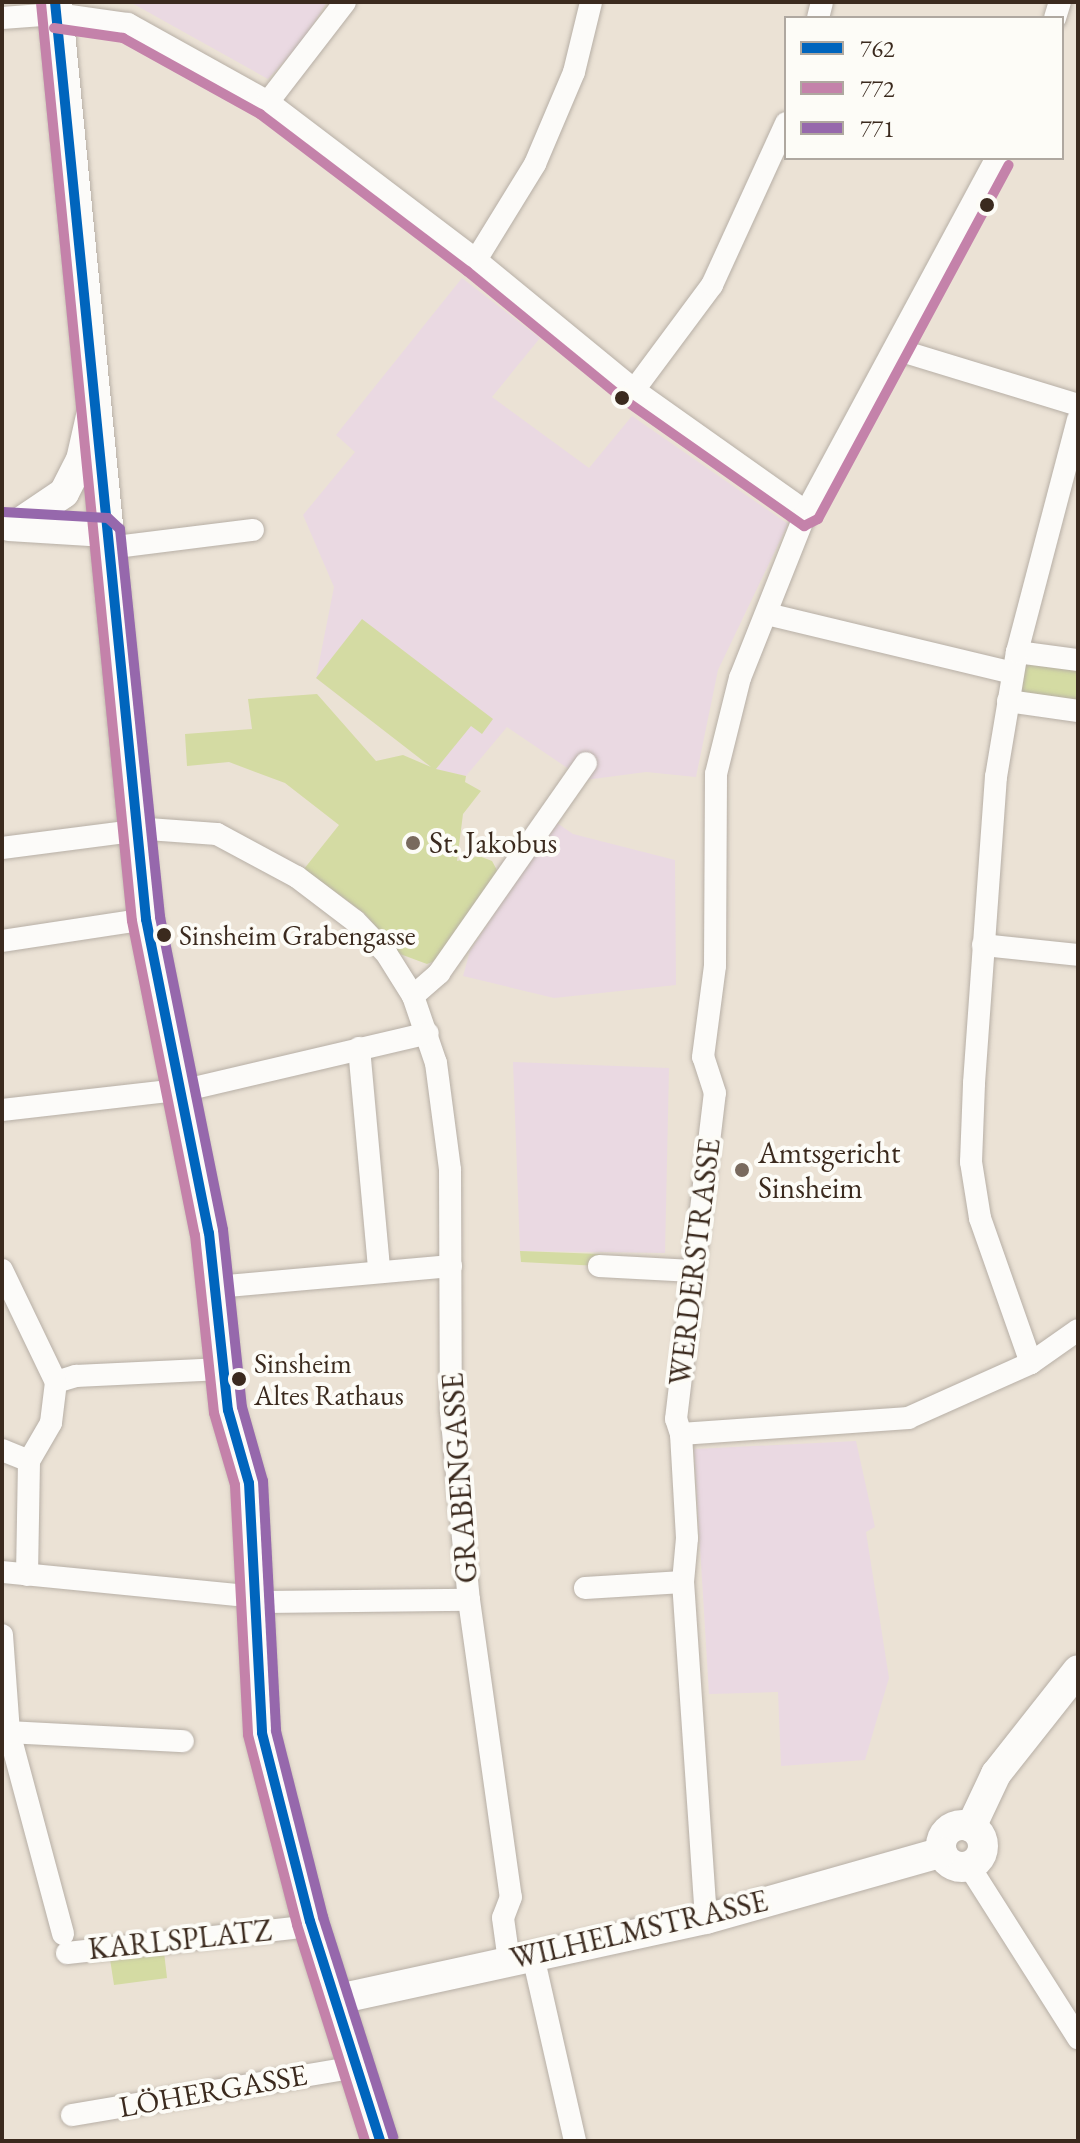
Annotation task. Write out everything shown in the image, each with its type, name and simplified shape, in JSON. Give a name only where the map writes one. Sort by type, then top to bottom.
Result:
[{"type":"main road","points":[[55,8],[146,919],[183,1090],[216,1287],[222,1369],[249,1483],[262,1733],[334,2000],[380,2141]]},
{"type":"main road","points":[[9,526],[64,493],[81,460],[93,406]]},
{"type":"main road","points":[[9,526],[107,540]]},
{"type":"main road","points":[[956,1859],[947,1831],[971,1827],[996,1774],[1078,1670]]},
{"type":"main road","name":"WILHELMSTRASSE","points":[[334,2000],[706,1919],[956,1859]]},
{"type":"street","points":[[268,102],[345,2]]},
{"type":"street","points":[[476,260],[535,164],[574,72],[591,2]]},
{"type":"street","points":[[2,18],[55,8],[128,24],[268,102],[476,260],[634,390],[806,512]]},
{"type":"street","points":[[634,390],[712,285],[784,127]]},
{"type":"street","name":"WERDERSTRASSE","points":[[706,1919],[683,1582],[687,1538],[681,1434],[676,1419],[715,1093],[703,1057],[715,966],[716,774],[740,678],[806,512],[996,160]]},
{"type":"street","points":[[895,349],[1078,405]]},
{"type":"street","points":[[1031,1363],[980,1218],[971,1162],[996,777],[1015,662],[1078,420]]},
{"type":"street","points":[[107,540],[253,530]]},
{"type":"street","points":[[767,614],[1015,662],[1078,660]]},
{"type":"street","points":[[1008,701],[1078,711]]},
{"type":"street","points":[[413,996],[439,973],[586,763]]},
{"type":"street","name":"GRABENGASSE","points":[[2,848],[183,828],[244,844],[355,921],[386,953],[413,996],[428,1033],[450,1170],[451,1411],[469,1600],[511,1897],[503,1918],[521,1958],[575,2141]]},
{"type":"street","points":[[2,941],[146,919]]},
{"type":"street","points":[[983,945],[1078,955]]},
{"type":"street","points":[[2,1110],[183,1090],[428,1033]]},
{"type":"street","points":[[359,1048],[379,1269]]},
{"type":"street","points":[[216,1287],[379,1269],[451,1266]]},
{"type":"street","points":[[599,1266],[693,1271]]},
{"type":"street","points":[[2,1270],[56,1382],[51,1423],[29,1461],[31,1512],[27,1575]]},
{"type":"street","points":[[681,1434],[908,1418],[1031,1363],[1078,1330]]},
{"type":"street","points":[[56,1382],[76,1376],[222,1369]]},
{"type":"street","points":[[2,1450],[29,1461]]},
{"type":"street","points":[[2,1572],[236,1595]]},
{"type":"street","points":[[585,1588],[683,1582]]},
{"type":"street","points":[[265,1602],[469,1600]]},
{"type":"street","points":[[2,1635],[9,1732],[183,1741]]},
{"type":"street","name":"KARLSPLATZ","points":[[9,1732],[65,1944],[293,1928]]},
{"type":"street","points":[[956,1859],[1078,2038]]},
{"type":"street","name":"LÖHERGASSE","points":[[72,2115],[355,2067]]},
{"type":"shaded area","points":[[130,2],[327,2],[302,42],[268,79]]},
{"type":"shaded area","points":[[462,278],[540,338],[492,397],[589,468],[632,416],[788,524],[718,670],[696,777],[646,772],[585,780],[507,727],[466,776],[435,769],[316,678],[334,587],[303,515],[355,452],[336,435]]},
{"type":"shaded area","points":[[554,821],[573,834],[675,860],[676,985],[554,998],[463,976],[470,951]]},
{"type":"shaded area","points":[[513,1062],[669,1068],[665,1253],[520,1251]]},
{"type":"shaded area","points":[[856,1441],[875,1527],[866,1532],[889,1678],[865,1760],[781,1766],[778,1692],[709,1694],[694,1449]]},
{"type":"green space","points":[[362,619],[493,719],[482,734],[471,726],[436,769],[466,776],[465,782],[481,791],[463,814],[457,861],[479,856],[492,861],[498,872],[435,961],[427,964],[400,954],[364,913],[304,869],[339,825],[285,783],[229,762],[187,766],[185,734],[252,729],[248,699],[317,694],[376,761],[403,755],[431,767],[316,678]]},
{"type":"green space","points":[[1025,662],[1078,669],[1078,702],[1019,693]]},
{"type":"green space","points":[[520,1251],[600,1254],[599,1266],[521,1262]]},
{"type":"green space","points":[[164,1952],[167,1978],[114,1985],[110,1959]]},
{"type":"transit line","name":"762","points":[[55,2],[146,919],[209,1233],[228,1410],[249,1483],[262,1733],[310,1921],[380,2141]]},
{"type":"transit line","name":"772","points":[[41,3],[132,921],[195,1235],[214,1413],[235,1485],[248,1735],[297,1925],[365,2141]]},
{"type":"transit line","name":"772","points":[[54,28],[123,38],[260,114],[467,271],[626,401],[804,526],[818,519],[1009,165]]},
{"type":"transit line","name":"771","points":[[3,512],[108,518],[120,529],[160,917],[223,1230],[242,1407],[263,1481],[276,1731],[323,1917],[393,2137]]},
{"type":"place","name":"St. Jakobus","points":[[413,843]]},
{"type":"place","name":"Sinsheim Grabengasse","points":[[164,935]]},
{"type":"place","name":"Amtsgericht Sinsheim","points":[[742,1170]]},
{"type":"place","name":"Sinsheim Altes Rathaus","points":[[239,1379]]}]
